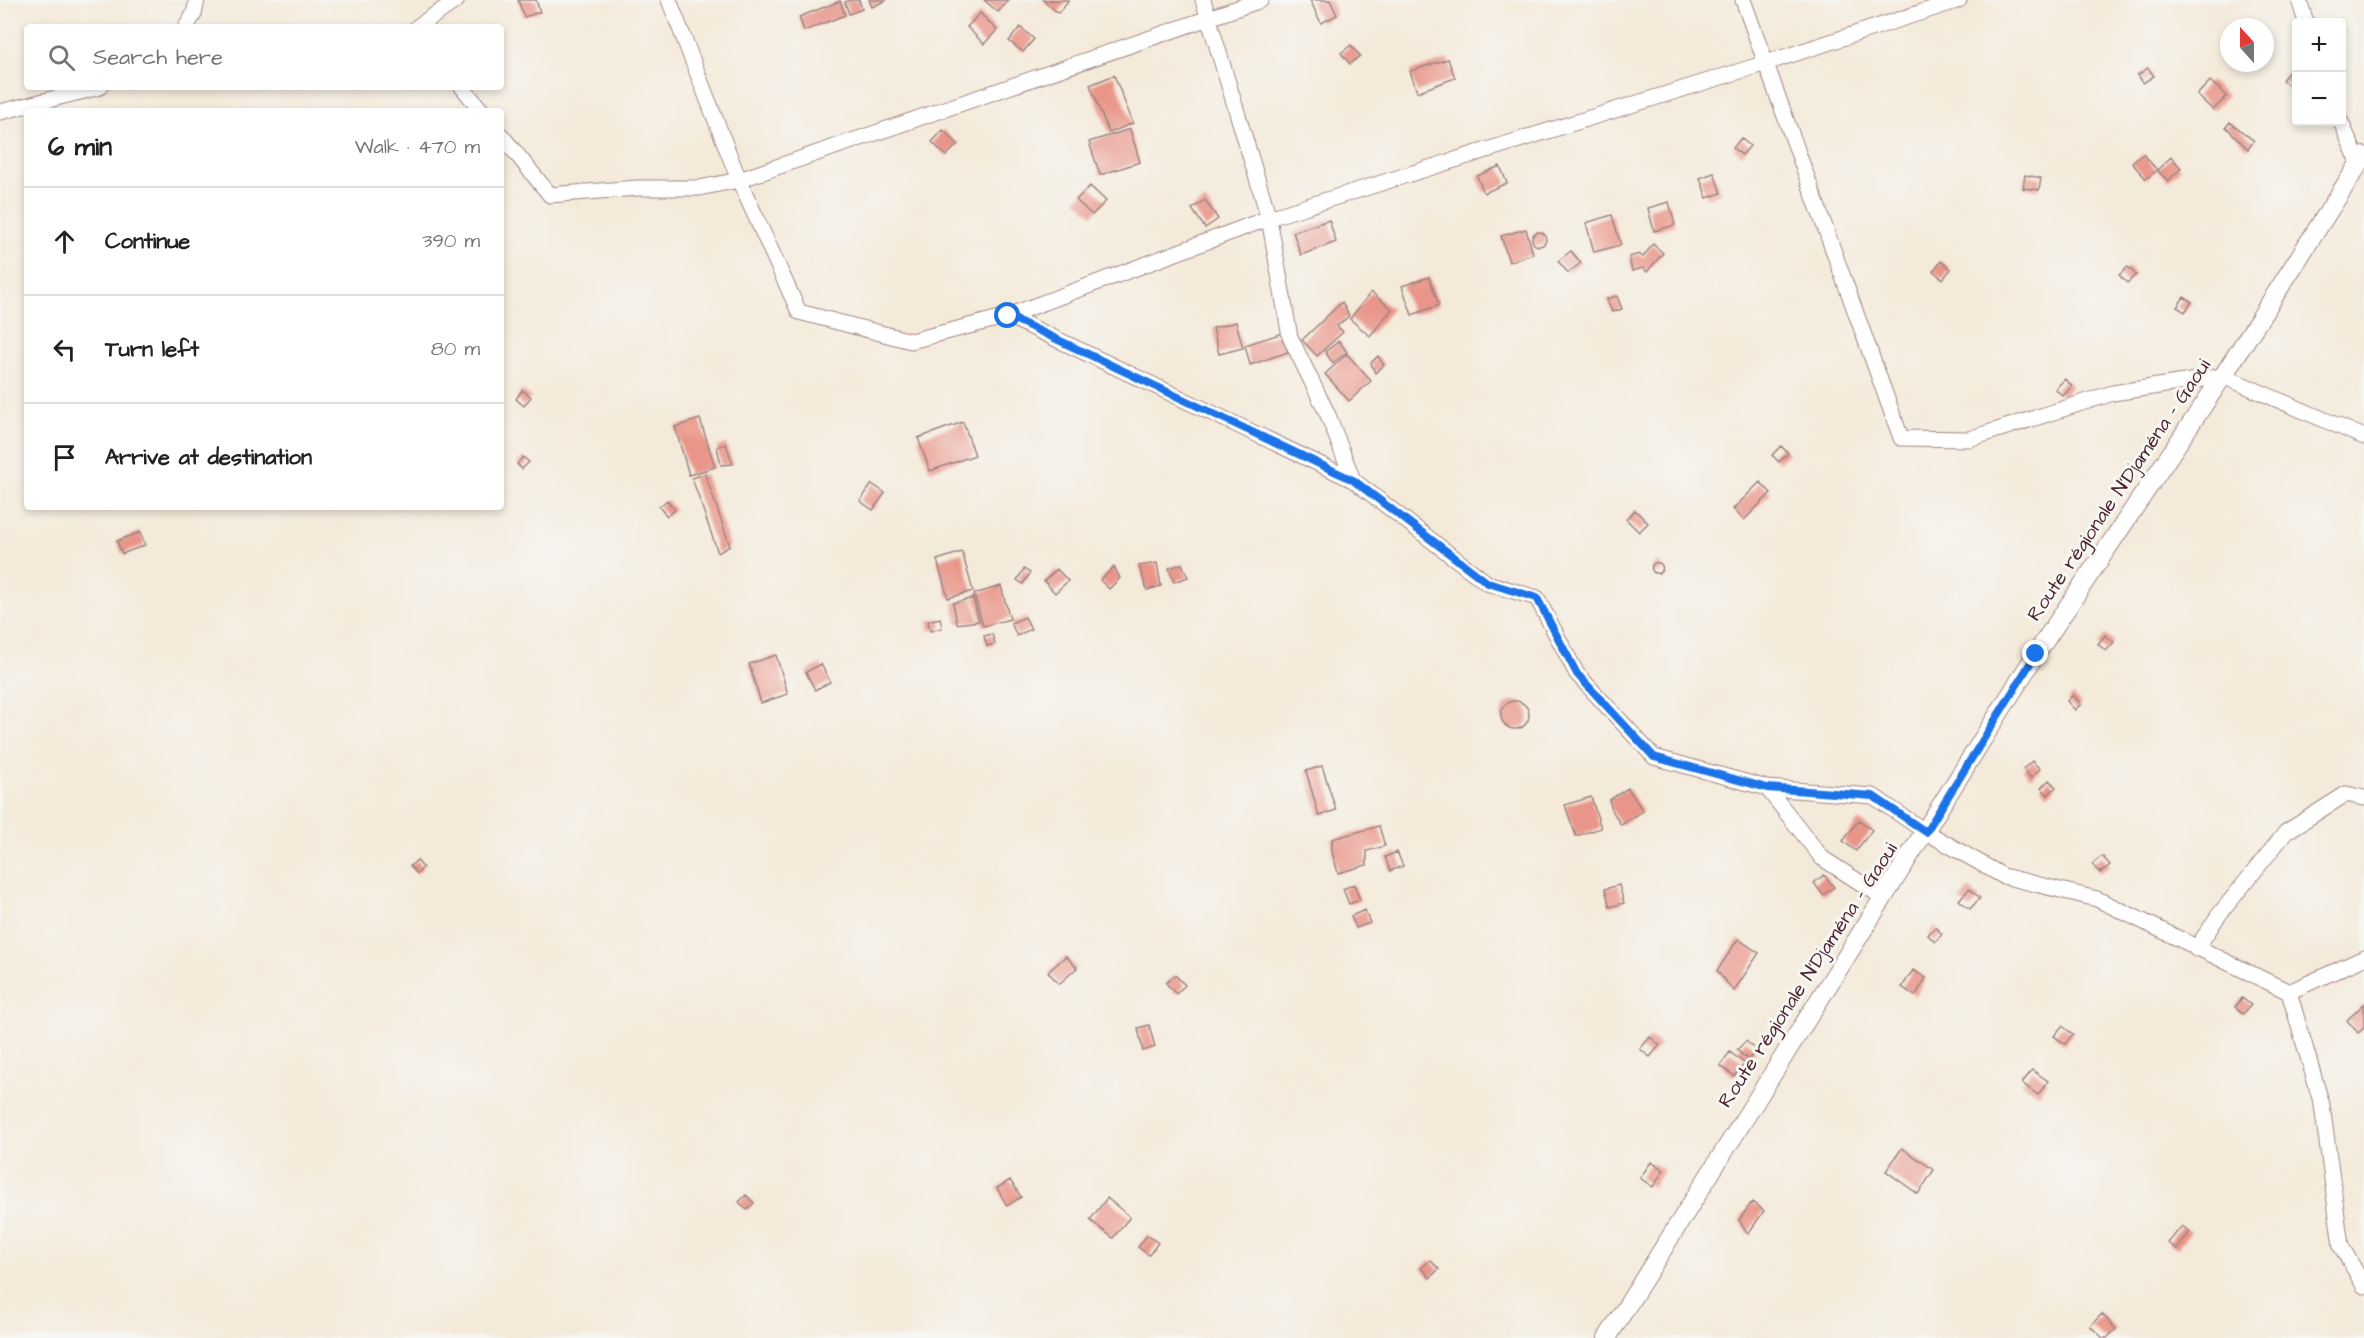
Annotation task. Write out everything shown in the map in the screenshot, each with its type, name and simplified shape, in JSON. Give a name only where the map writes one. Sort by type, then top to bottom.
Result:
[{"type":"street","points":[[188,24],[194,14],[197,0]]},
{"type":"street","points":[[421,24],[457,0]]},
{"type":"street","points":[[669,0],[739,180],[799,312],[911,341],[1008,316],[1269,218],[1766,63],[1959,0]]},
{"type":"street","points":[[1203,0],[1269,218],[1290,337],[1328,415],[1353,480]]},
{"type":"street","points":[[504,139],[550,195],[637,188],[699,188],[739,180],[1209,16],[1261,0]]},
{"type":"street","points":[[1743,0],[1901,438],[1969,439],[2113,393],[2223,376],[2364,437]]},
{"type":"street","points":[[2299,0],[2305,18]]},
{"type":"street","points":[[0,112],[88,90]]},
{"type":"street","points":[[464,90],[480,108]]},
{"type":"street","points":[[2343,126],[2362,160]]},
{"type":"street","name":"Route régionale N'Djaména - Gaoui","points":[[1607,1338],[2036,654],[2223,376],[2362,160]]},
{"type":"street","points":[[1008,316],[1353,480],[1488,583],[1537,598],[1577,674],[1654,757],[1767,788],[1873,796],[1926,832],[2003,876],[2097,899],[2196,949],[2289,992],[2322,1106],[2341,1246],[2364,1286]]},
{"type":"street","points":[[1767,788],[1822,858],[1884,898]]},
{"type":"street","points":[[2196,949],[2218,916],[2286,832],[2346,794],[2364,798]]},
{"type":"street","points":[[2289,992],[2364,958]]},
{"type":"building","points":[[518,0],[536,0],[540,12],[524,17]]},
{"type":"building","points":[[859,0],[862,9],[849,14],[845,2]]},
{"type":"building","points":[[869,0],[887,0],[872,7]]},
{"type":"building","points":[[984,0],[1009,0],[998,12]]},
{"type":"building","points":[[1043,0],[1069,0],[1058,13]]},
{"type":"building","points":[[1310,0],[1330,0],[1337,15],[1321,23]]},
{"type":"building","points":[[840,1],[845,15],[804,31],[799,17]]},
{"type":"building","points":[[980,13],[997,30],[984,44],[967,27]]},
{"type":"building","points":[[1020,27],[1034,39],[1023,52],[1009,41]]},
{"type":"building","points":[[1351,45],[1360,56],[1350,64],[1341,53]]},
{"type":"building","points":[[1448,59],[1455,78],[1417,92],[1410,71]]},
{"type":"building","points":[[2148,68],[2154,76],[2143,83],[2138,75]]},
{"type":"building","points":[[2290,70],[2292,72],[2292,89],[2282,80]]},
{"type":"building","points":[[1114,75],[1133,123],[1109,133],[1090,85]]},
{"type":"building","points":[[2210,81],[2227,96],[2213,110],[2197,95]]},
{"type":"building","points":[[2230,122],[2254,141],[2248,149],[2226,127]]},
{"type":"building","points":[[1130,129],[1140,162],[1100,175],[1089,142]]},
{"type":"building","points":[[943,130],[958,144],[946,156],[932,142]]},
{"type":"building","points":[[1741,138],[1750,146],[1742,155],[1733,148]]},
{"type":"building","points":[[2143,154],[2157,170],[2146,179],[2132,163]]},
{"type":"building","points":[[2171,157],[2181,168],[2168,181],[2157,170]]},
{"type":"building","points":[[1500,166],[1507,183],[1484,193],[1477,176]]},
{"type":"building","points":[[1714,173],[1721,193],[1707,198],[1700,178]]},
{"type":"building","points":[[2025,175],[2041,178],[2039,190],[2023,188]]},
{"type":"building","points":[[1090,186],[1106,201],[1092,215],[1076,200]]},
{"type":"building","points":[[1205,200],[1218,219],[1205,228],[1192,209]]},
{"type":"building","points":[[1669,202],[1675,225],[1654,231],[1648,208]]},
{"type":"building","points":[[1612,215],[1621,245],[1594,252],[1586,223]]},
{"type":"building","points":[[1329,220],[1336,242],[1301,255],[1293,232]]},
{"type":"building","points":[[1526,229],[1533,254],[1509,262],[1501,236]]},
{"type":"building","points":[[1539,232],[1544,234],[1546,239],[1544,244],[1539,246],[1534,244],[1532,239],[1534,234]]},
{"type":"building","points":[[1653,244],[1663,253],[1647,272],[1643,268],[1632,271],[1629,257],[1639,254],[1643,257]]},
{"type":"building","points":[[1571,251],[1581,263],[1568,273],[1558,261]]},
{"type":"building","points":[[1941,261],[1951,269],[1943,279],[1933,271]]},
{"type":"building","points":[[2128,267],[2136,275],[2127,283],[2119,275]]},
{"type":"building","points":[[1429,277],[1439,305],[1412,315],[1402,286]]},
{"type":"building","points":[[1371,292],[1392,309],[1370,336],[1350,319]]},
{"type":"building","points":[[1617,296],[1622,309],[1612,312],[1607,299]]},
{"type":"building","points":[[2184,297],[2192,302],[2185,312],[2177,307]]},
{"type":"building","points":[[1342,302],[1349,316],[1337,326],[1343,332],[1317,356],[1302,340]]},
{"type":"building","points":[[1236,322],[1243,348],[1219,354],[1213,328]]},
{"type":"building","points":[[1283,333],[1288,352],[1250,365],[1245,345]]},
{"type":"building","points":[[1339,341],[1347,352],[1333,363],[1325,352]]},
{"type":"building","points":[[1347,354],[1371,381],[1349,401],[1325,374]]},
{"type":"building","points":[[1378,356],[1384,365],[1375,373],[1371,363]]},
{"type":"building","points":[[2065,379],[2072,386],[2063,396],[2055,389]]},
{"type":"building","points":[[522,390],[531,397],[524,406],[516,399]]},
{"type":"building","points":[[700,419],[715,467],[689,475],[675,427]]},
{"type":"building","points":[[963,422],[975,455],[930,471],[918,438]]},
{"type":"building","points":[[726,444],[733,464],[721,465],[717,447]]},
{"type":"building","points":[[1781,446],[1788,453],[1779,462],[1772,455]]},
{"type":"building","points":[[523,457],[529,462],[522,469],[517,464]]},
{"type":"building","points":[[705,474],[730,546],[718,553],[692,478]]},
{"type":"building","points":[[1760,482],[1771,493],[1744,520],[1733,509]]},
{"type":"building","points":[[872,484],[885,493],[873,510],[860,501]]},
{"type":"building","points":[[667,500],[675,510],[667,516],[659,507]]},
{"type":"building","points":[[1635,510],[1648,523],[1639,532],[1626,519]]},
{"type":"building","points":[[140,532],[145,545],[122,554],[117,541]]},
{"type":"building","points":[[962,552],[973,591],[948,598],[937,560]]},
{"type":"building","points":[[1157,563],[1161,586],[1147,590],[1139,566]]},
{"type":"building","points":[[1657,563],[1661,564],[1661,572],[1657,573],[1653,572],[1652,568],[1653,564]]},
{"type":"building","points":[[1182,564],[1188,577],[1174,582],[1169,568]]},
{"type":"building","points":[[1114,567],[1120,578],[1109,589],[1100,580]]},
{"type":"building","points":[[1024,569],[1030,573],[1023,584],[1017,580]]},
{"type":"building","points":[[1057,569],[1068,581],[1055,593],[1044,581]]},
{"type":"building","points":[[1001,586],[1010,619],[983,626],[974,594]]},
{"type":"building","points":[[973,598],[979,621],[957,624],[953,603]]},
{"type":"building","points":[[1025,617],[1031,629],[1017,636],[1011,623]]},
{"type":"building","points":[[940,618],[942,628],[930,631],[928,621]]},
{"type":"building","points":[[992,634],[995,644],[987,646],[984,636]]},
{"type":"building","points":[[2105,635],[2114,642],[2106,651],[2098,644]]},
{"type":"building","points":[[776,655],[788,694],[761,703],[749,664]]},
{"type":"building","points":[[821,664],[830,682],[815,690],[806,672]]},
{"type":"building","points":[[2073,695],[2081,704],[2075,710],[2067,701]]},
{"type":"building","points":[[1515,701],[1525,705],[1529,715],[1525,725],[1515,729],[1505,725],[1501,715],[1505,705]]},
{"type":"building","points":[[2032,761],[2040,769],[2031,778],[2023,769]]},
{"type":"building","points":[[1322,766],[1336,810],[1319,816],[1306,771]]},
{"type":"building","points":[[2049,780],[2056,787],[2048,795],[2041,788]]},
{"type":"building","points":[[1628,788],[1643,811],[1621,825],[1609,800]]},
{"type":"building","points":[[1591,797],[1601,828],[1576,836],[1565,805]]},
{"type":"building","points":[[1859,820],[1872,830],[1856,851],[1843,841]]},
{"type":"building","points":[[1379,826],[1385,846],[1367,851],[1367,865],[1338,873],[1332,852],[1332,839]]},
{"type":"building","points":[[1397,852],[1403,866],[1390,871],[1385,857]]},
{"type":"building","points":[[2102,856],[2110,865],[2100,873],[2092,864]]},
{"type":"building","points":[[417,860],[423,868],[417,874],[410,866]]},
{"type":"building","points":[[1824,875],[1834,887],[1823,895],[1814,883]]},
{"type":"building","points":[[1354,884],[1360,900],[1349,904],[1343,889]]},
{"type":"building","points":[[1619,885],[1624,903],[1610,907],[1605,889]]},
{"type":"building","points":[[1969,889],[1980,898],[1970,909],[1959,900]]},
{"type":"building","points":[[1365,910],[1370,923],[1356,928],[1351,916]]},
{"type":"building","points":[[1935,927],[1942,934],[1935,942],[1928,935]]},
{"type":"building","points":[[1738,939],[1759,953],[1734,991],[1717,971]]},
{"type":"building","points":[[1066,956],[1077,968],[1059,984],[1048,972]]},
{"type":"building","points":[[1913,970],[1926,978],[1915,996],[1902,987]]},
{"type":"building","points":[[1175,975],[1185,985],[1176,994],[1166,983]]},
{"type":"building","points":[[2242,998],[2251,1005],[2243,1014],[2235,1007]]},
{"type":"building","points":[[2364,1004],[2364,1028],[2358,1033],[2347,1020]]},
{"type":"building","points":[[1149,1025],[1155,1047],[1143,1051],[1138,1028]]},
{"type":"building","points":[[2062,1026],[2073,1034],[2065,1044],[2054,1036]]},
{"type":"building","points":[[1650,1037],[1660,1045],[1650,1057],[1640,1049]]},
{"type":"building","points":[[1746,1041],[1756,1050],[1748,1060],[1737,1050]]},
{"type":"building","points":[[1730,1052],[1745,1064],[1734,1076],[1720,1065]]},
{"type":"building","points":[[2032,1070],[2048,1081],[2038,1095],[2022,1083]]},
{"type":"building","points":[[1902,1148],[1934,1170],[1918,1194],[1886,1171]]},
{"type":"building","points":[[1651,1162],[1664,1170],[1653,1187],[1640,1178]]},
{"type":"building","points":[[1010,1180],[1021,1197],[1007,1206],[997,1188]]},
{"type":"building","points":[[746,1195],[754,1203],[747,1210],[739,1202]]},
{"type":"building","points":[[1107,1198],[1130,1217],[1113,1238],[1090,1220]]},
{"type":"building","points":[[1752,1202],[1764,1211],[1748,1234],[1739,1220]]},
{"type":"building","points":[[2182,1226],[2190,1232],[2177,1249],[2168,1243]]},
{"type":"building","points":[[1147,1235],[1158,1243],[1149,1255],[1138,1247]]},
{"type":"building","points":[[1430,1260],[1439,1269],[1430,1278],[1421,1268]]},
{"type":"building","points":[[2102,1314],[2116,1329],[2107,1338],[2103,1338],[2090,1326]]},
{"type":"route","points":[[1008,316],[1353,480],[1488,583],[1537,598],[1577,674],[1654,757],[1767,788],[1873,796],[1926,832],[2036,654]]}]
